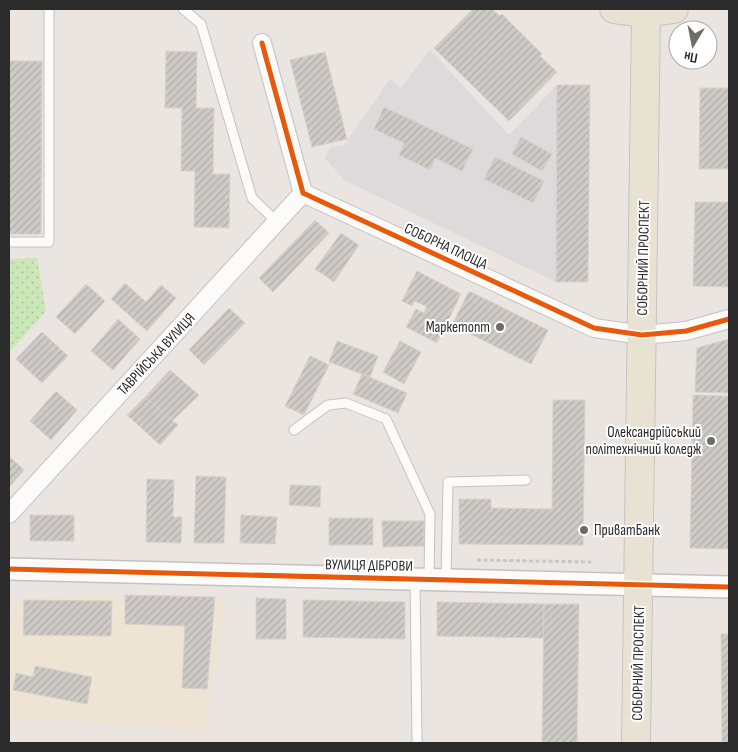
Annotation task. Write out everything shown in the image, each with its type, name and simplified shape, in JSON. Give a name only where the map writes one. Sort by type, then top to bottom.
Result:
[{"type":"main road","points":[[614,9],[646,13],[674,9]]},
{"type":"main road","name":"СОБОРНИЙ ПРОСПЕКТ","points":[[636,743],[646,13]]},
{"type":"street","points":[[262,43],[303,193]]},
{"type":"street","name":"ТАВРІЙСЬКА ВУЛИЦЯ","points":[[9,514],[303,193]]},
{"type":"street","name":"СОБОРНА ПЛОЩА","points":[[303,193],[594,328],[642,335],[686,331],[729,319]]},
{"type":"street","name":"ВУЛИЦЯ ДІБРОВИ","points":[[9,569],[729,587]]},
{"type":"lane","points":[[9,242],[49,242],[49,9]]},
{"type":"lane","points":[[183,9],[201,24],[252,198],[277,222]]},
{"type":"lane","points":[[294,430],[328,405],[346,403],[386,420],[430,514],[430,579],[417,743]]},
{"type":"lane","points":[[430,579],[448,482],[526,480]]},
{"type":"shaded area","points":[[430,50],[509,135],[557,85],[556,282],[344,180],[325,158],[330,148],[344,145],[390,79],[401,88]]},
{"type":"shaded area","points":[[125,595],[224,598],[206,732],[9,716],[9,633],[15,606],[21,597]]},
{"type":"green space","points":[[37,258],[46,311],[9,353],[9,259]]},
{"type":"building","points":[[473,9],[492,9],[500,16],[502,14],[542,54],[540,56],[557,72],[509,121],[434,48]]},
{"type":"building","points":[[166,51],[197,52],[196,108],[214,108],[213,174],[230,174],[229,228],[194,227],[195,171],[181,171],[182,108],[165,108]]},
{"type":"building","points":[[325,52],[347,139],[312,147],[290,60]]},
{"type":"building","points":[[9,61],[42,61],[41,234],[9,234]]},
{"type":"building","points":[[557,85],[590,85],[588,282],[556,282]]},
{"type":"building","points":[[700,88],[729,88],[729,169],[699,169]]},
{"type":"building","points":[[384,107],[473,149],[462,171],[435,158],[430,170],[399,155],[404,143],[374,129]]},
{"type":"building","points":[[521,137],[552,154],[542,171],[512,154]]},
{"type":"building","points":[[495,157],[544,181],[533,203],[484,179]]},
{"type":"building","points":[[695,202],[729,202],[729,287],[693,286]]},
{"type":"building","points":[[315,220],[329,233],[273,292],[259,278]]},
{"type":"building","points":[[341,233],[359,245],[334,282],[315,269]]},
{"type":"building","points":[[417,271],[461,294],[437,343],[406,327],[416,309],[424,313],[427,307],[415,301],[412,306],[402,301]]},
{"type":"building","points":[[125,283],[146,302],[161,285],[176,298],[147,331],[111,299]]},
{"type":"building","points":[[86,284],[105,301],[75,334],[56,317]]},
{"type":"building","name":"Маркетопт","points":[[469,291],[548,330],[531,364],[452,325]]},
{"type":"building","points":[[229,308],[245,323],[204,365],[189,350]]},
{"type":"building","points":[[118,319],[140,339],[113,370],[91,351]]},
{"type":"building","points":[[42,332],[68,356],[42,383],[16,359]]},
{"type":"building","points":[[729,339],[729,393],[695,392],[697,348]]},
{"type":"building","points":[[337,341],[378,356],[370,377],[329,362]]},
{"type":"building","points":[[400,341],[421,352],[404,384],[383,372]]},
{"type":"building","points":[[310,356],[329,365],[304,415],[285,406]]},
{"type":"building","points":[[170,370],[199,395],[172,421],[145,397]]},
{"type":"building","points":[[362,374],[407,393],[398,413],[353,394]]},
{"type":"building","points":[[56,391],[77,410],[51,440],[30,421]]},
{"type":"building","name":"Олександрійський політехнічний коледж","points":[[693,395],[729,396],[729,549],[690,548]]},
{"type":"building","points":[[145,397],[178,425],[160,445],[127,415]]},
{"type":"building","points":[[553,400],[585,400],[583,545],[459,544],[459,499],[491,499],[491,508],[552,509]]},
{"type":"building","points":[[9,456],[24,470],[9,487]]},
{"type":"building","points":[[196,476],[226,477],[224,543],[194,543]]},
{"type":"building","points":[[147,479],[174,480],[173,517],[182,517],[181,543],[146,542]]},
{"type":"building","points":[[290,485],[321,486],[320,507],[289,505]]},
{"type":"building","points":[[30,515],[74,515],[74,541],[30,541]]},
{"type":"building","points":[[241,515],[277,517],[275,544],[240,543]]},
{"type":"building","points":[[329,518],[373,518],[373,545],[329,545]]},
{"type":"building","points":[[382,521],[424,521],[424,546],[383,547]]},
{"type":"building","points":[[125,595],[215,597],[207,689],[182,688],[185,626],[125,624]]},
{"type":"building","points":[[256,598],[286,599],[286,639],[256,639]]},
{"type":"building","points":[[24,600],[112,601],[111,636],[23,635]]},
{"type":"building","points":[[303,600],[405,602],[405,639],[303,637]]},
{"type":"building","points":[[437,602],[544,604],[544,638],[437,636]]},
{"type":"building","points":[[544,604],[579,604],[577,743],[542,743]]},
{"type":"building","points":[[721,634],[729,634],[729,743],[722,743]]},
{"type":"building","points":[[35,666],[92,677],[87,704],[13,690],[16,673],[33,677]]},
{"type":"cycle path","points":[[262,43],[303,193],[594,328],[642,335],[686,331],[729,319]]},
{"type":"cycle path","points":[[9,569],[729,587]]},
{"type":"place","name":"Маркетопт","points":[[500,327]]},
{"type":"place","name":"Олександрійський політехнічний коледж","points":[[711,441]]},
{"type":"place","name":"ПриватБанк","points":[[584,530]]}]
